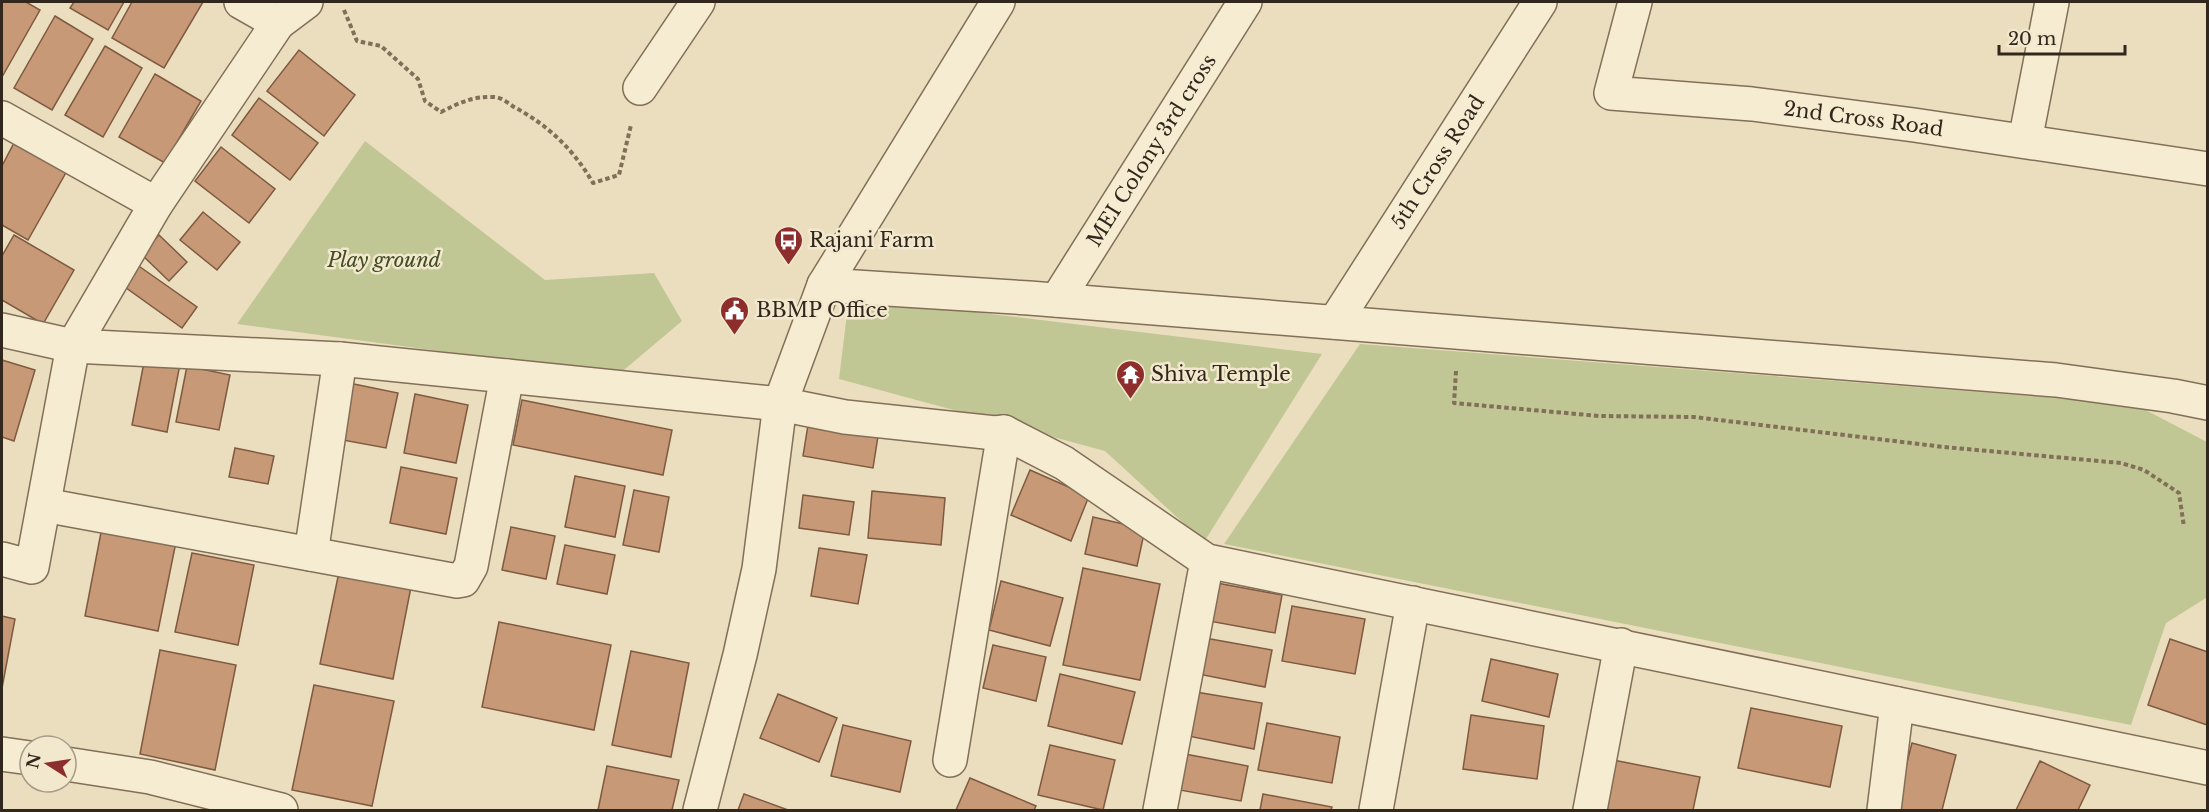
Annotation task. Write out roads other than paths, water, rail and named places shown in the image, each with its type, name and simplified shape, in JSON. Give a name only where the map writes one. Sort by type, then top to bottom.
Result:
[{"type":"street","points":[[241,2],[278,23]]},
{"type":"street","points":[[2,559],[32,567],[73,346],[156,204],[278,23],[306,2]]},
{"type":"street","points":[[640,88],[698,2]]},
{"type":"street","points":[[700,810],[740,655],[759,569],[780,404],[824,285],[998,2]]},
{"type":"street","name":"MEI Colony 3rd cross","points":[[1057,300],[1245,2]]},
{"type":"street","name":"5th Cross Road","points":[[1335,322],[1539,2]]},
{"type":"street","name":"2nd Cross Road","points":[[1635,2],[1611,93],[1752,104],[2025,141],[2208,169]]},
{"type":"street","points":[[2025,141],[2052,2]]},
{"type":"street","points":[[2,118],[156,204]]},
{"type":"street","points":[[824,285],[1057,300],[2056,380],[2208,403]]},
{"type":"street","points":[[2,330],[73,346],[340,359],[780,404],[845,417],[995,434],[1004,432],[1064,463],[1207,561],[2208,768]]},
{"type":"street","points":[[311,554],[340,359]]},
{"type":"street","points":[[44,505],[463,580],[471,566],[507,376]]},
{"type":"street","points":[[950,760],[1004,432]]},
{"type":"street","points":[[1160,810],[1207,561]]},
{"type":"street","points":[[1376,810],[1413,603]]},
{"type":"street","points":[[1590,810],[1621,645]]},
{"type":"street","points":[[1884,810],[1897,704]]},
{"type":"street","points":[[2,754],[18,756]]},
{"type":"street","points":[[78,766],[150,777],[277,810]]},
{"type":"place","name":"Rajani Farm","points":[[788,266]]},
{"type":"place","name":"BBMP Office","points":[[735,336]]},
{"type":"place","name":"Shiva Temple","points":[[1130,400]]},
{"type":"park label","name":"Play ground","points":[[384,260]]}]
